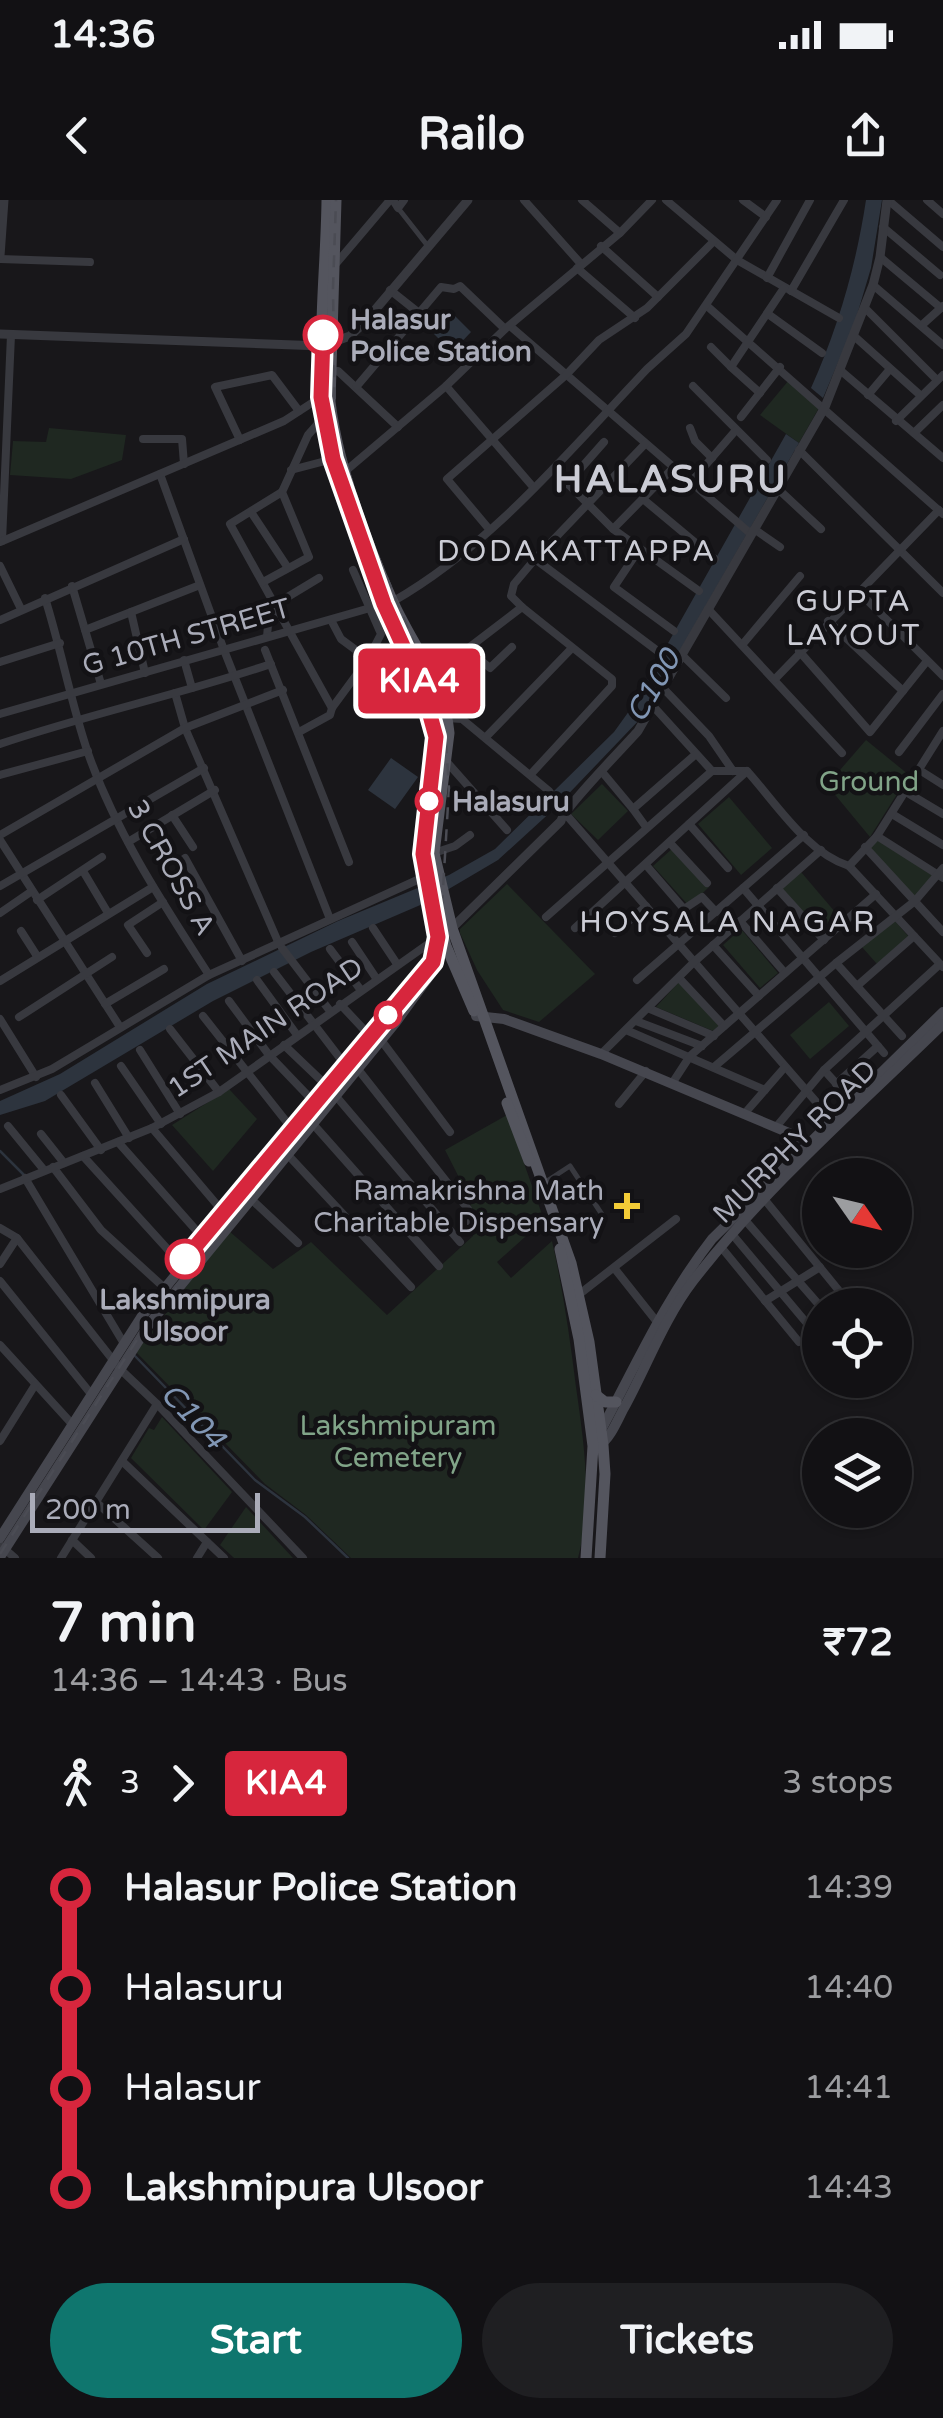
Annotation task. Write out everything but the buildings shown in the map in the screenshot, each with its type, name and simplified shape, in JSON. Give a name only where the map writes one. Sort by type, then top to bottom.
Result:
[{"type":"main road","points":[[1,1547],[91,1394],[168,1291],[251,1200],[313,1124],[332,1091],[439,962],[442,924],[430,876],[425,825],[435,735],[423,690],[382,605],[342,474],[334,432],[327,345],[327,200]]},
{"type":"main road","points":[[336,200],[334,266],[321,397],[333,459],[342,474]]},
{"type":"main road","points":[[382,605],[421,652],[448,718],[430,876]]},
{"type":"main road","points":[[435,735],[449,733]]},
{"type":"main road","points":[[442,924],[544,1183],[575,1298],[596,1395],[597,1438],[586,1558]]},
{"type":"main road","points":[[442,942],[480,1016],[559,1234]]},
{"type":"main road","name":"MURPHY ROAD","points":[[597,1438],[691,1284],[815,1144],[943,1012]]},
{"type":"main road","points":[[480,1016],[504,1019],[646,1071],[815,1144]]},
{"type":"main road","name":"MURPHY ROAD","points":[[597,1438],[657,1322],[687,1271],[712,1239],[943,1024]]},
{"type":"main road","points":[[168,1291],[181,1264],[315,1103],[332,1091]]},
{"type":"main road","points":[[575,1298],[605,1474],[600,1558]]},
{"type":"main road","points":[[1,1547],[116,1364]]},
{"type":"main road","points":[[596,1395],[605,1402],[616,1402]]},
{"type":"street","points":[[4,200],[0,258],[90,262]]},
{"type":"street","points":[[321,397],[284,421],[1,542],[5,335],[327,345],[350,336],[467,200]]},
{"type":"street","points":[[524,200],[579,266],[634,318]]},
{"type":"street","points":[[582,200],[620,233]]},
{"type":"street","points":[[342,474],[620,233],[652,200]]},
{"type":"street","points":[[666,200],[737,260],[839,318]]},
{"type":"street","points":[[744,200],[766,216]]},
{"type":"street","name":"G 10TH STREET","points":[[1,714],[382,605],[424,581],[489,530],[647,369],[676,346],[708,306],[777,200]]},
{"type":"street","points":[[768,278],[810,200]]},
{"type":"street","points":[[731,366],[787,290],[844,200]]},
{"type":"street","points":[[442,924],[561,822],[561,809],[603,773],[638,731],[799,450],[840,370],[873,285],[887,200]]},
{"type":"street","points":[[887,200],[943,247]]},
{"type":"street","points":[[930,201],[943,214]]},
{"type":"street","points":[[334,266],[396,202],[427,245]]},
{"type":"street","points":[[884,228],[941,273],[924,294]]},
{"type":"street","points":[[489,530],[446,480],[566,375],[598,340],[634,318],[658,297],[713,242]]},
{"type":"street","points":[[601,246],[658,297]]},
{"type":"street","points":[[880,257],[942,307],[922,326]]},
{"type":"street","points":[[873,285],[943,344]]},
{"type":"street","points":[[357,386],[441,287],[460,286],[737,523],[780,547]]},
{"type":"street","points":[[390,290],[418,313]]},
{"type":"street","points":[[708,306],[941,512],[828,621],[775,679]]},
{"type":"street","points":[[865,308],[940,378],[896,420]]},
{"type":"street","points":[[768,314],[822,353]]},
{"type":"street","points":[[854,336],[920,395]]},
{"type":"street","points":[[710,347],[760,393]]},
{"type":"street","points":[[741,417],[780,367]]},
{"type":"street","points":[[868,395],[890,369]]},
{"type":"street","points":[[840,370],[943,458]]},
{"type":"street","points":[[331,372],[338,371],[357,386],[398,427]]},
{"type":"street","points":[[240,440],[215,387],[272,374],[299,411]]},
{"type":"street","points":[[446,386],[534,488]]},
{"type":"street","points":[[693,386],[767,460]]},
{"type":"street","points":[[914,433],[943,405]]},
{"type":"street","points":[[933,414],[943,424]]},
{"type":"street","points":[[323,418],[308,435],[282,492],[230,524],[332,708]]},
{"type":"street","points":[[690,428],[712,458]]},
{"type":"street","points":[[690,482],[736,430]]},
{"type":"street","points":[[143,439],[182,439],[184,464]]},
{"type":"street","points":[[566,484],[604,442]]},
{"type":"street","points":[[531,774],[612,686],[612,679],[522,607],[511,596],[514,584],[645,444]]},
{"type":"street","points":[[799,450],[943,593]]},
{"type":"street","points":[[291,470],[333,459]]},
{"type":"street","points":[[613,529],[673,468]]},
{"type":"street","points":[[553,469],[613,529],[699,591]]},
{"type":"street","points":[[160,474],[224,650],[330,918]]},
{"type":"street","points":[[777,488],[821,529]]},
{"type":"street","points":[[263,582],[309,557],[282,492]]},
{"type":"street","points":[[643,499],[715,559]]},
{"type":"street","points":[[251,512],[288,568]]},
{"type":"street","points":[[0,620],[184,538]]},
{"type":"street","points":[[640,548],[614,586],[674,631]]},
{"type":"street","points":[[534,559],[663,654]]},
{"type":"street","points":[[0,566],[21,610]]},
{"type":"street","points":[[299,732],[330,715],[381,634],[382,605],[354,570]]},
{"type":"street","points":[[742,644],[800,576]]},
{"type":"street","points":[[319,578],[278,608],[268,625],[265,650],[350,862]]},
{"type":"street","points":[[86,630],[200,584]]},
{"type":"street","points":[[72,586],[102,684]]},
{"type":"street","points":[[858,592],[943,676]]},
{"type":"street","name":"3 CROSS A","points":[[45,598],[99,780],[153,887],[208,975]]},
{"type":"street","points":[[458,656],[522,607]]},
{"type":"street","points":[[708,609],[842,753]]},
{"type":"street","points":[[131,612],[145,673]]},
{"type":"street","points":[[331,620],[341,639],[368,660]]},
{"type":"street","points":[[828,621],[902,691]]},
{"type":"street","points":[[0,662],[60,642]]},
{"type":"street","points":[[436,689],[458,672],[466,678],[484,663],[490,668],[512,646]]},
{"type":"street","points":[[486,737],[572,648]]},
{"type":"street","points":[[799,651],[870,732],[927,661]]},
{"type":"street","points":[[682,655],[726,698]]},
{"type":"street","points":[[184,660],[192,688]]},
{"type":"street","points":[[0,744],[80,717],[271,664]]},
{"type":"street","points":[[663,688],[709,736],[733,771]]},
{"type":"street","points":[[120,1027],[0,838],[185,728],[283,690]]},
{"type":"street","points":[[175,693],[185,728],[280,946],[330,1011]]},
{"type":"street","points":[[899,752],[943,694]]},
{"type":"street","points":[[653,706],[712,771]]},
{"type":"street","points":[[448,718],[462,719],[550,790],[606,862],[818,1104]]},
{"type":"street","points":[[849,866],[877,836],[943,731]]},
{"type":"street","points":[[934,748],[943,754]]},
{"type":"street","points":[[0,775],[88,751]]},
{"type":"street","points":[[633,809],[696,754]]},
{"type":"street","points":[[446,762],[507,830]]},
{"type":"street","points":[[0,886],[204,768]]},
{"type":"street","points":[[546,917],[712,771],[747,771],[804,835],[832,861],[849,866],[941,966],[824,1070],[776,1128]]},
{"type":"street","points":[[576,928],[747,771]]},
{"type":"street","points":[[921,771],[943,785]]},
{"type":"street","points":[[603,773],[646,826]]},
{"type":"street","points":[[128,842],[215,790]]},
{"type":"street","points":[[906,792],[943,814]]},
{"type":"street","points":[[892,814],[943,846]]},
{"type":"street","points":[[172,815],[193,847]]},
{"type":"street","points":[[689,824],[728,868]]},
{"type":"street","points":[[434,853],[470,835]]},
{"type":"street","points":[[637,980],[804,835]]},
{"type":"street","points":[[714,1067],[915,902],[941,874],[877,836]]},
{"type":"street","points":[[670,843],[707,884]]},
{"type":"street","points":[[866,847],[943,932]]},
{"type":"street","points":[[601,1054],[713,944],[821,850]]},
{"type":"street","points":[[0,913],[102,857]]},
{"type":"street","points":[[185,858],[242,961]]},
{"type":"street","points":[[646,865],[684,909],[702,897],[716,912]]},
{"type":"street","points":[[83,870],[108,913]]},
{"type":"street","points":[[0,1079],[4,1090],[36,1076],[208,975],[430,876]]},
{"type":"street","points":[[2,976],[153,887]]},
{"type":"street","points":[[743,888],[881,1050],[840,1088],[824,1070]]},
{"type":"street","points":[[777,888],[824,940]]},
{"type":"street","points":[[673,1082],[690,1056],[876,894]]},
{"type":"street","points":[[147,953],[128,924],[162,902]]},
{"type":"street","points":[[615,933],[646,906]]},
{"type":"street","points":[[740,921],[785,974]]},
{"type":"street","points":[[373,928],[397,964]]},
{"type":"street","points":[[20,932],[37,956]]},
{"type":"street","points":[[857,986],[914,936]]},
{"type":"street","points":[[352,942],[376,978]]},
{"type":"street","name":"1ST MAIN ROAD","points":[[0,1189],[180,1114],[219,1092],[397,964],[442,942]]},
{"type":"street","points":[[713,944],[759,996]]},
{"type":"street","points":[[330,949],[360,989]]},
{"type":"street","points":[[19,1017],[112,958]]},
{"type":"street","points":[[836,963],[902,1036]]},
{"type":"street","points":[[104,1004],[164,969]]},
{"type":"street","points":[[274,972],[468,1209],[469,1228]]},
{"type":"street","points":[[679,978],[724,1026]]},
{"type":"street","points":[[256,980],[298,1034]]},
{"type":"street","points":[[230,1000],[270,1055],[315,1103]]},
{"type":"street","points":[[340,1004],[376,1038],[450,1132]]},
{"type":"street","points":[[650,1008],[714,1036]]},
{"type":"street","points":[[202,1016],[293,1130]]},
{"type":"street","points":[[0,1019],[36,1076]]},
{"type":"street","points":[[636,1021],[702,1046]]},
{"type":"street","points":[[170,1029],[219,1092]]},
{"type":"street","points":[[626,1030],[765,1090]]},
{"type":"street","points":[[284,1045],[332,1091],[460,1242]]},
{"type":"street","points":[[140,1050],[180,1114]]},
{"type":"street","points":[[121,1066],[156,1126],[224,1214]]},
{"type":"street","points":[[745,1113],[786,1067]]},
{"type":"street","points":[[618,1104],[646,1071]]},
{"type":"street","points":[[94,1083],[129,1138]]},
{"type":"street","points":[[60,1095],[101,1150]]},
{"type":"street","points":[[313,1124],[439,1266]]},
{"type":"street","points":[[8,1126],[101,1230],[168,1291]]},
{"type":"street","points":[[41,1134],[64,1163]]},
{"type":"street","points":[[118,1142],[203,1238]]},
{"type":"street","points":[[288,1155],[411,1287]]},
{"type":"street","points":[[83,1156],[181,1264]]},
{"type":"street","points":[[544,1183],[570,1166],[603,1216]]},
{"type":"street","points":[[27,1177],[128,1348]]},
{"type":"street","points":[[251,1200],[298,1243]]},
{"type":"street","points":[[765,1200],[802,1246]]},
{"type":"street","points":[[575,1298],[676,1220]]},
{"type":"street","points":[[745,1220],[804,1288]]},
{"type":"street","points":[[0,1228],[17,1238],[116,1364],[303,1558]]},
{"type":"street","points":[[732,1234],[802,1318]]},
{"type":"street","points":[[0,1264],[17,1238]]},
{"type":"street","points":[[721,1248],[799,1342]]},
{"type":"street","points":[[765,1301],[820,1268],[836,1288]]},
{"type":"street","points":[[615,1269],[657,1322]]},
{"type":"street","points":[[0,1281],[91,1394]]},
{"type":"street","points":[[1,1350],[72,1424]]},
{"type":"street","points":[[0,1441],[36,1385]]},
{"type":"street","points":[[61,1558],[157,1404]]},
{"type":"street","points":[[122,1460],[224,1558]]},
{"type":"street","points":[[96,1502],[158,1558]]},
{"type":"street","points":[[72,1540],[91,1558]]},
{"type":"street","points":[[198,1558],[208,1542]]},
{"type":"street","points":[[1,1547],[15,1558]]},
{"type":"green space","points":[[789,380],[820,406],[799,443],[760,415]]},
{"type":"green space","points":[[49,428],[126,435],[122,460],[71,479],[10,475],[13,441],[46,442]]},
{"type":"green space","name":"Ground","points":[[866,740],[909,775],[870,837],[827,785]]},
{"type":"green space","points":[[602,784],[628,811],[598,840],[571,814]]},
{"type":"green space","points":[[729,797],[772,848],[741,875],[698,824]]},
{"type":"green space","points":[[878,839],[933,876],[915,898],[869,847]]},
{"type":"green space","points":[[673,848],[709,887],[689,906],[653,866]]},
{"type":"green space","points":[[801,872],[841,919],[818,939],[778,891]]},
{"type":"green space","points":[[507,884],[595,974],[539,1022],[503,1010],[477,970],[460,933]]},
{"type":"green space","points":[[894,920],[909,937],[877,964],[862,947]]},
{"type":"green space","points":[[741,929],[778,973],[760,988],[723,945]]},
{"type":"green space","points":[[679,982],[719,1026],[713,1031],[656,1007]]},
{"type":"green space","points":[[829,1002],[849,1026],[810,1059],[790,1035]]},
{"type":"green space","points":[[229,1089],[257,1119],[213,1171],[172,1125]]},
{"type":"green space","name":"Lakshmipuram Cemetery","points":[[507,1115],[544,1220],[497,1262],[511,1278],[552,1241],[569,1332],[584,1451],[585,1516],[578,1558],[351,1558],[306,1515],[265,1484],[136,1352],[229,1231],[273,1269],[311,1242],[387,1315],[473,1236],[470,1199],[445,1150]]},
{"type":"green space","points":[[162,1417],[232,1492],[204,1530],[131,1458],[149,1428],[154,1430]]},
{"type":"green space","points":[[246,1507],[293,1558],[234,1558],[220,1545]]},
{"type":"water","points":[[866,200],[882,200],[871,268],[854,325],[823,398],[811,388],[845,296]]},
{"type":"water","points":[[453,314],[471,332],[452,352],[434,334]]},
{"type":"water","name":"C100","points":[[786,434],[799,443],[642,717],[555,808],[498,860],[425,903],[311,952],[213,1001],[45,1101],[0,1115],[0,1101],[60,1074],[207,984],[338,921],[449,875],[495,849],[614,732],[632,707]]},
{"type":"water","points":[[391,758],[418,777],[395,809],[368,790]]},
{"type":"waterway","name":"C104","points":[[0,1151],[24,1175]]},
{"type":"waterway","name":"C104","points":[[135,1356],[255,1480],[305,1517],[348,1558]]},
{"type":"railway","points":[[0,1554],[149,1321],[424,986],[435,963],[440,940],[449,788],[446,744],[439,704],[367,529],[335,428],[336,200]]},
{"type":"bus line","name":"KIA4","points":[[185,1259],[433,962],[436,952],[434,904],[423,854],[436,737],[429,705],[384,604],[327,438],[321,397],[323,335]]},
{"type":"place","name":"Halasur Police Station","points":[[323,335]]},
{"type":"place","name":"Halasuru","points":[[429,801]]},
{"type":"place","name":"Ramakrishna Math Charitable Dispensary","points":[[627,1206]]},
{"type":"place","name":"Lakshmipura Ulsoor","points":[[185,1259]]},
{"type":"district","name":"HALASURU","points":[[671,479]]},
{"type":"district","name":"DODAKATTAPPA","points":[[577,551]]},
{"type":"district","name":"GUPTA LAYOUT","points":[[854,618]]},
{"type":"district","name":"HOYSALA NAGAR","points":[[728,922]]}]
